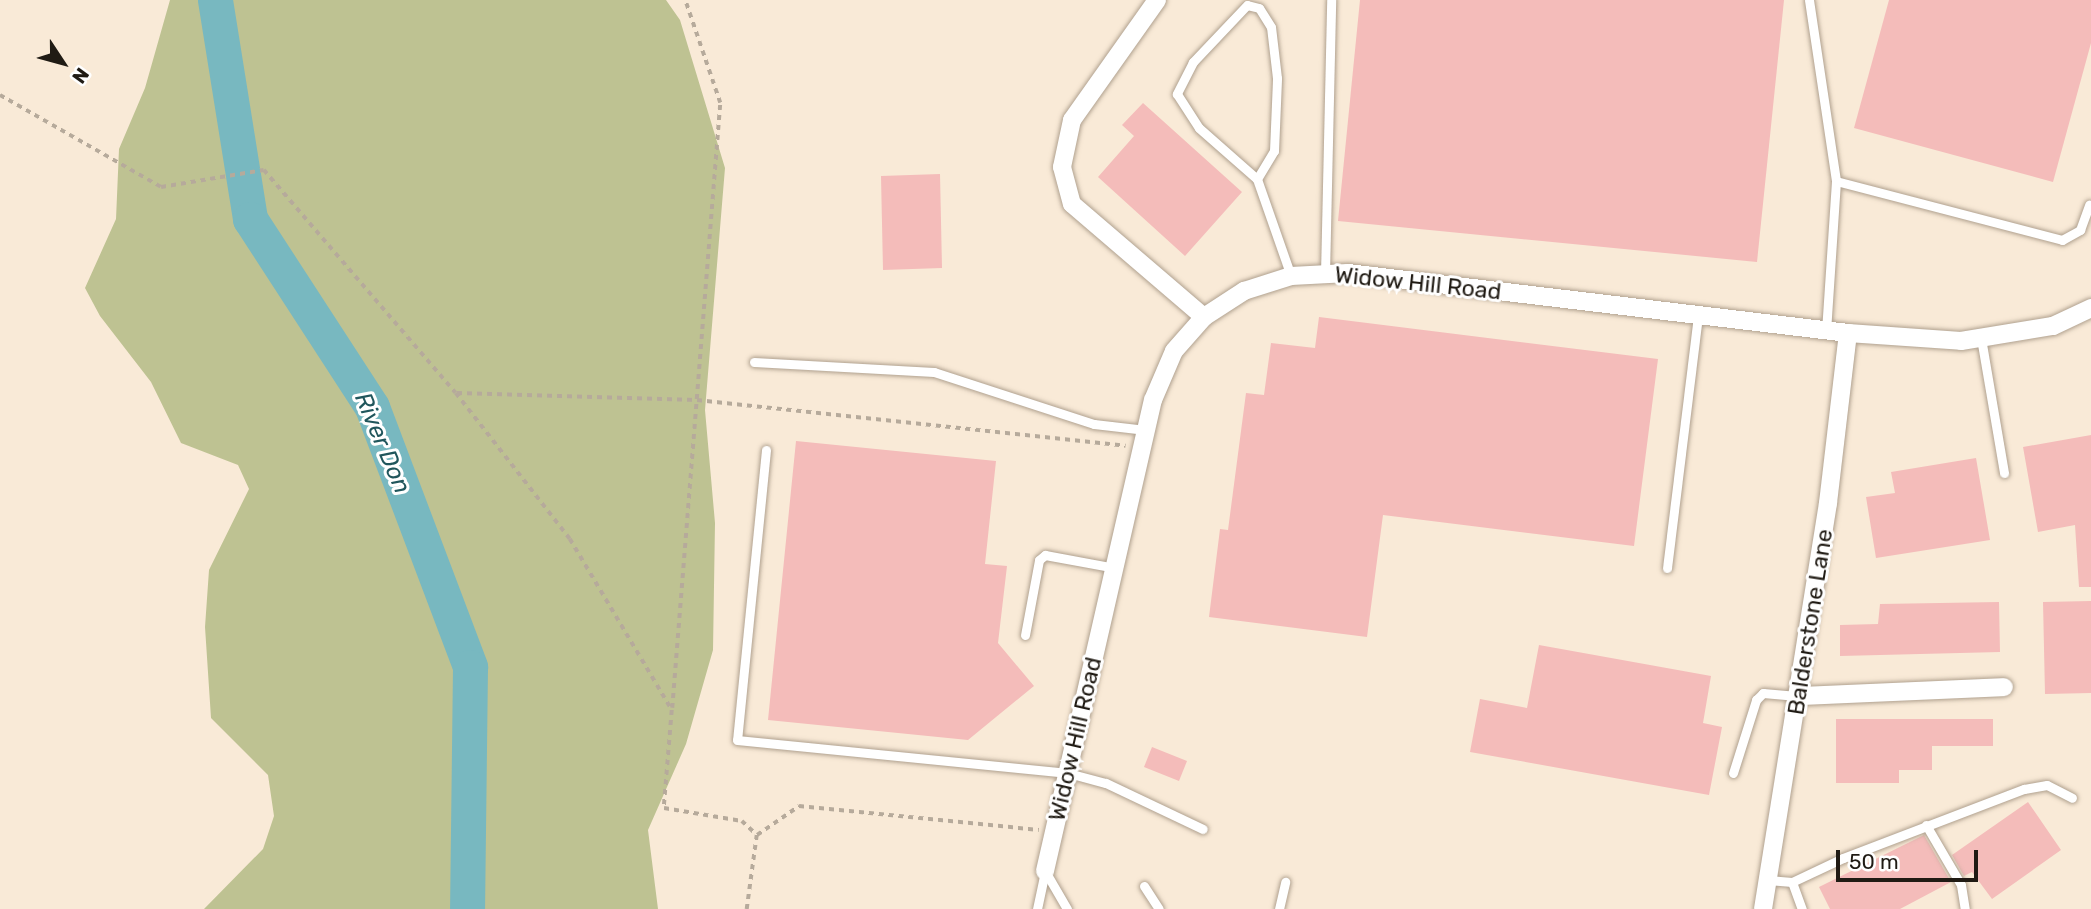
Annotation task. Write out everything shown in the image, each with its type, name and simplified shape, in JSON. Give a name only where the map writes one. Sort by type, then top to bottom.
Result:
[{"type":"street","points":[[1157,0],[1072,120],[1062,167],[1072,204],[1203,317]]},
{"type":"street","name":"Widow Hill Road","points":[[1045,871],[1153,400],[1174,351],[1203,317],[1244,291],[1291,276],[1348,273],[1826,331],[1961,341],[2053,326],[2091,309]]},
{"type":"street","name":"Balderstone Lane","points":[[1763,909],[1799,696],[1848,333]]},
{"type":"street","points":[[1799,696],[2004,687]]},
{"type":"lane","points":[[1325,274],[1331,0]]},
{"type":"lane","points":[[1809,0],[1836,181],[1826,331]]},
{"type":"lane","points":[[1257,179],[1274,151],[1278,78],[1271,27],[1259,8],[1247,5],[1193,62],[1177,94],[1199,128],[1257,179],[1291,276]]},
{"type":"lane","points":[[1836,181],[2062,240],[2080,230],[2089,205]]},
{"type":"lane","points":[[1667,568],[1698,315]]},
{"type":"lane","points":[[1981,338],[2004,473]]},
{"type":"lane","points":[[754,362],[934,372],[1144,439]]},
{"type":"lane","points":[[766,450],[737,740],[1068,773],[1107,783],[1203,829]]},
{"type":"lane","points":[[1025,635],[1039,560],[1045,555],[1115,568]]},
{"type":"lane","points":[[1733,773],[1756,700],[1763,693],[1799,696]]},
{"type":"lane","points":[[1768,880],[1793,882],[1926,825],[2024,789],[2047,785],[2072,798]]},
{"type":"lane","points":[[1926,825],[1961,885],[1965,909]]},
{"type":"lane","points":[[1037,909],[1045,871]]},
{"type":"lane","points":[[1045,871],[1067,909]]},
{"type":"lane","points":[[1279,909],[1285,882]]},
{"type":"lane","points":[[1793,882],[1802,909]]},
{"type":"lane","points":[[1143,886],[1158,909]]},
{"type":"path","points":[[685,0],[720,103],[664,808],[742,821],[757,835]]},
{"type":"path","points":[[0,95],[161,187],[264,170],[456,393],[570,539],[672,710]]},
{"type":"path","points":[[456,393],[697,400],[1144,439]]},
{"type":"path","points":[[747,909],[757,835],[799,806],[1054,831]]},
{"type":"green space","points":[[170,0],[666,0],[680,20],[725,168],[705,410],[715,523],[713,650],[686,744],[648,830],[658,909],[204,909],[263,849],[274,816],[268,775],[211,718],[205,627],[209,570],[249,489],[238,465],[181,443],[151,382],[100,316],[85,288],[116,219],[119,149],[145,88]]},
{"type":"building","points":[[1360,0],[1784,0],[1757,262],[1338,221]]},
{"type":"building","points":[[1889,0],[2091,0],[2091,43],[2053,182],[1854,128]]},
{"type":"building","points":[[1143,103],[1242,192],[1185,256],[1098,177],[1134,136],[1122,125]]},
{"type":"building","points":[[940,174],[942,268],[883,270],[881,176]]},
{"type":"building","points":[[1319,317],[1658,359],[1634,546],[1383,515],[1367,637],[1209,617],[1220,529],[1228,530],[1246,393],[1264,395],[1271,343],[1315,348]]},
{"type":"building","points":[[2091,435],[2091,587],[2079,587],[2075,525],[2038,532],[2023,447]]},
{"type":"building","points":[[796,441],[996,461],[985,564],[1007,566],[998,643],[1034,686],[968,740],[768,720]]},
{"type":"building","points":[[1976,458],[1990,540],[1876,558],[1866,497],[1895,493],[1891,472]]},
{"type":"building","points":[[2091,601],[2091,693],[2045,694],[2043,602]]},
{"type":"building","points":[[1999,602],[2000,652],[1840,656],[1840,625],[1878,624],[1880,604]]},
{"type":"building","points":[[1539,645],[1711,676],[1703,723],[1722,727],[1709,795],[1470,752],[1480,699],[1527,708]]},
{"type":"building","points":[[1836,719],[1993,719],[1993,746],[1932,746],[1932,770],[1899,770],[1899,783],[1836,783]]},
{"type":"building","points":[[1152,747],[1187,761],[1179,781],[1144,767]]},
{"type":"building","points":[[2028,802],[2061,850],[1992,899],[1972,872],[1964,876],[1952,855]]},
{"type":"building","points":[[1924,835],[1951,882],[1900,909],[1830,909],[1819,887]]},
{"type":"waterway","name":"River Don","points":[[215,0],[250,219],[372,407],[470,667],[467,909]]}]
